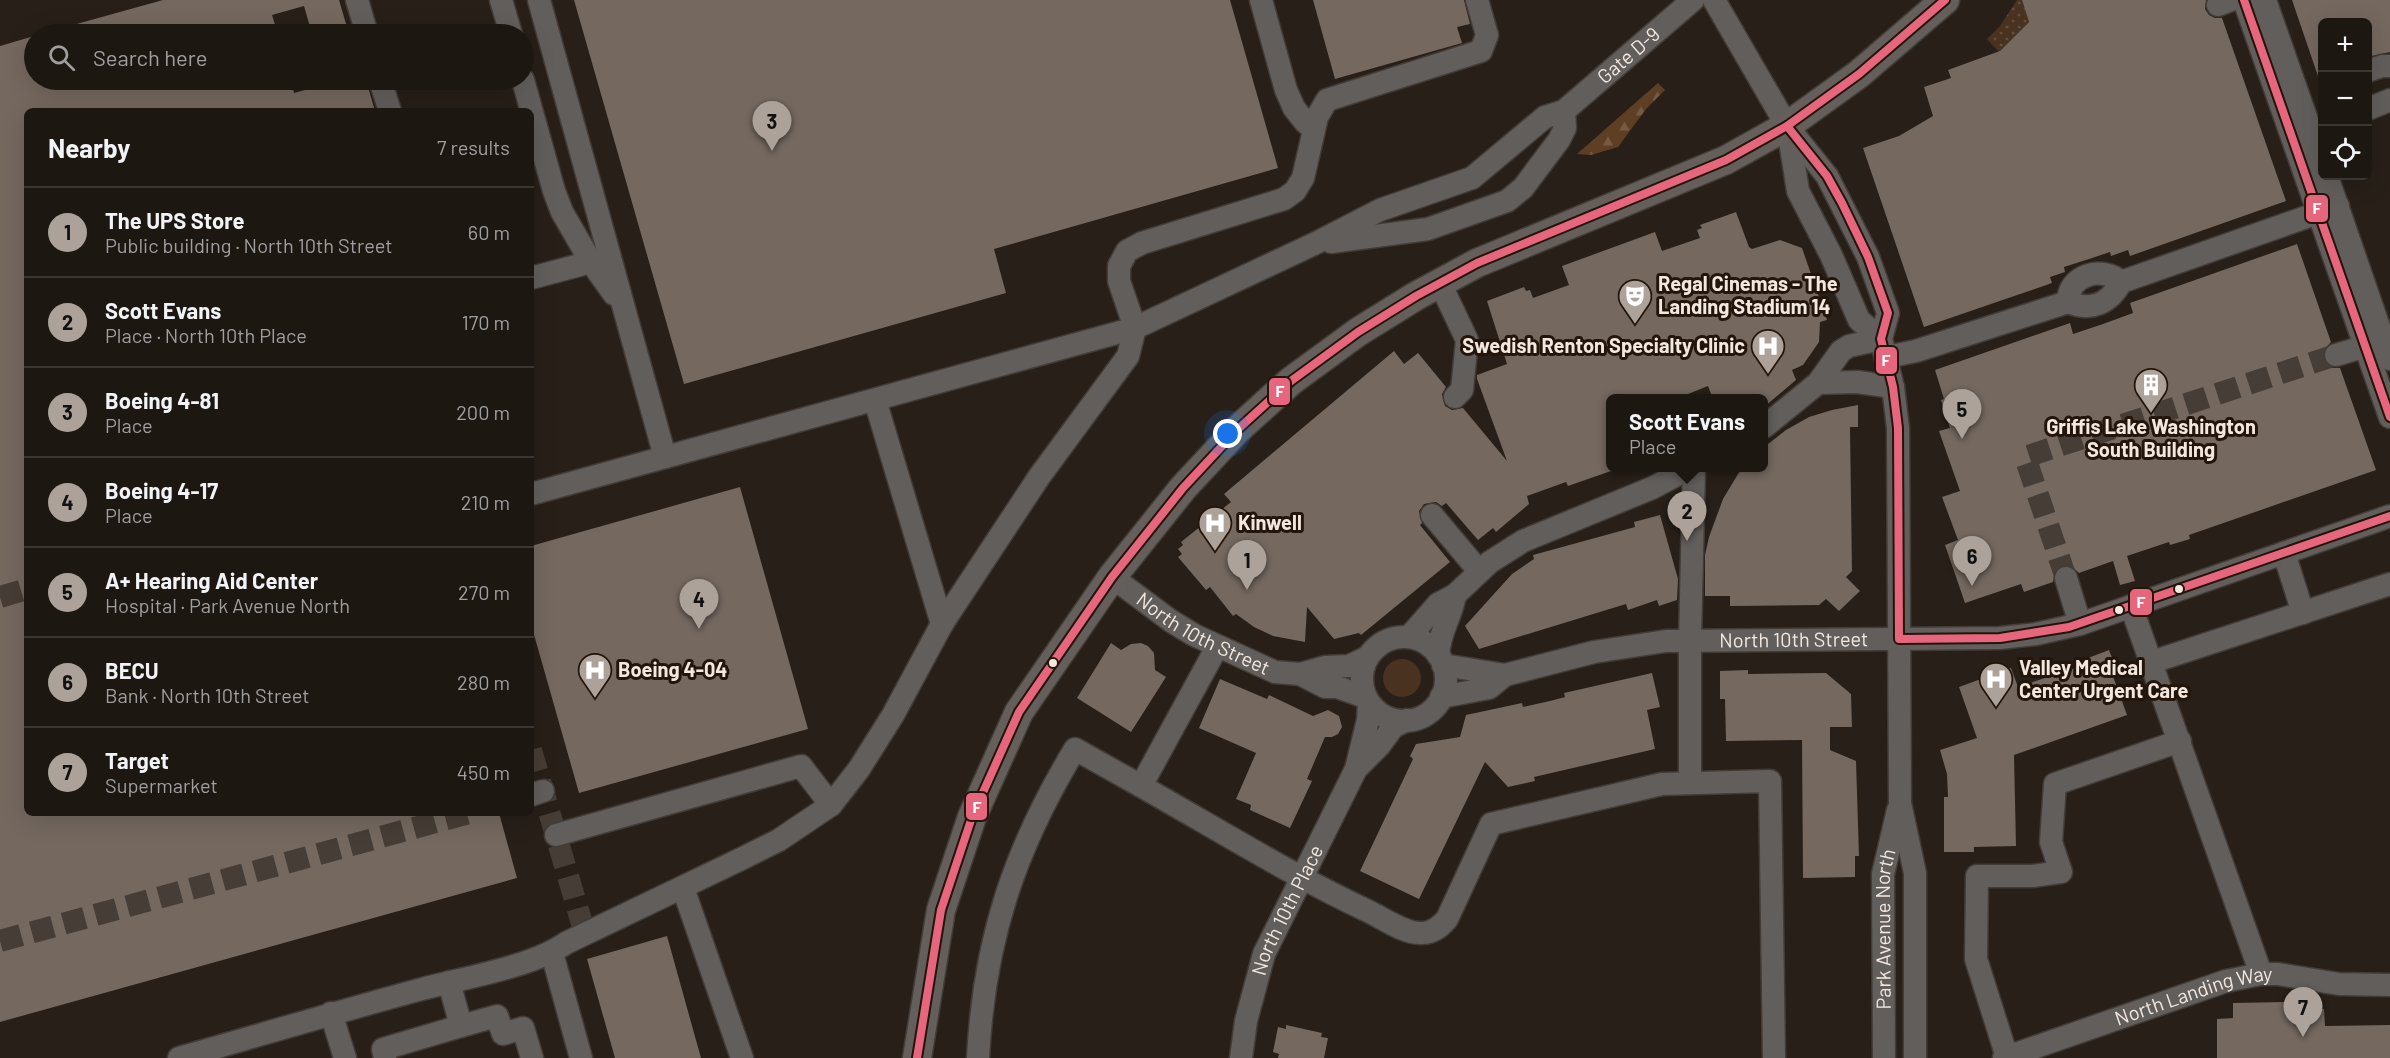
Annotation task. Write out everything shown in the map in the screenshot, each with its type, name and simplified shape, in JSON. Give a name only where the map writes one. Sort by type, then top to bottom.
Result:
[{"type":"main road","points":[[917,1058],[940,910],[972,817],[1019,712],[1112,577],[1183,488],[1237,430],[1284,388],[1358,332],[1440,282],[1477,262],[1726,160],[1787,126],[1859,74],[1945,0]]},
{"type":"street","points":[[357,0],[364,24]]},
{"type":"street","points":[[501,0],[508,24]]},
{"type":"street","points":[[539,0],[665,457]]},
{"type":"street","points":[[1262,0],[1286,90],[1294,108],[1314,129]]},
{"type":"street","points":[[187,1057],[332,1013],[552,953],[566,943],[779,840],[831,805],[859,769],[893,715],[942,624],[1039,477],[1128,356],[1135,328],[1119,281],[1119,266],[1127,251],[1142,243],[1284,198],[1296,191],[1303,178],[1317,117],[1327,100],[1481,51],[1487,35],[1477,0]]},
{"type":"street","name":"Gate D-9","points":[[534,493],[1135,328],[1316,243],[1380,210],[1472,178],[1545,117],[1564,111],[1693,0]]},
{"type":"street","name":"Park Avenue North","points":[[1714,0],[1787,126],[1827,176],[1860,239],[1888,313],[1884,348],[1893,387],[1898,428],[1900,803],[1915,873],[1915,1058]]},
{"type":"street","points":[[2244,0],[2390,359]]},
{"type":"street","points":[[2265,0],[2317,127]]},
{"type":"street","points":[[2372,69],[2390,66]]},
{"type":"street","points":[[383,90],[389,108]]},
{"type":"street","points":[[526,90],[531,108]]},
{"type":"street","points":[[2372,106],[2390,100]]},
{"type":"street","points":[[1316,243],[1428,229],[1498,205],[1523,188],[1559,140],[1565,128],[1564,111]]},
{"type":"street","points":[[534,119],[562,212],[591,262],[623,307]]},
{"type":"street","name":"Park Avenue North","points":[[1787,126],[1798,191],[1831,255],[1859,320],[1884,348]]},
{"type":"street","points":[[1480,171],[1479,195],[1490,203],[1498,205]]},
{"type":"street","points":[[2327,180],[2329,209],[2366,346],[2390,417]]},
{"type":"street","points":[[1768,424],[1818,383],[1841,351],[1849,346],[1916,351],[2068,302],[2083,306],[2098,305],[2109,299],[2121,282],[2329,209]]},
{"type":"street","points":[[534,277],[591,262]]},
{"type":"street","points":[[2068,302],[2071,288],[2087,275],[2110,274],[2121,282]]},
{"type":"street","points":[[1440,282],[1467,340],[1462,390],[1455,398]]},
{"type":"street","points":[[2336,355],[2366,346]]},
{"type":"street","points":[[1818,383],[1857,382],[1893,387]]},
{"type":"street","points":[[875,400],[942,624]]},
{"type":"street","points":[[1409,637],[1438,604],[1455,595],[1479,571],[1523,541],[1647,490],[1684,472]]},
{"type":"street","points":[[1690,782],[1692,472]]},
{"type":"street","points":[[1432,514],[1479,571]]},
{"type":"street","name":"North 10th Street","points":[[1441,697],[1489,688],[1505,675],[1594,652],[1666,641],[2000,638],[2036,634],[2080,624],[2390,516]]},
{"type":"street","points":[[2284,553],[2303,612]]},
{"type":"street","name":"North 10th Street","points":[[1112,577],[1171,621],[1217,647],[1275,672],[1300,674],[1326,667],[1349,666],[1366,658]]},
{"type":"street","points":[[2066,578],[2080,624]]},
{"type":"street","points":[[2152,662],[2390,584]]},
{"type":"street","points":[[1441,660],[1431,646],[1409,637],[1396,637],[1384,641],[1366,658],[1362,677],[1367,700],[1384,716],[1395,720],[1407,720],[1428,713],[1441,697],[1445,686],[1439,639],[1452,612],[1455,595]]},
{"type":"street","points":[[2132,606],[2261,974]]},
{"type":"street","points":[[1141,786],[1217,647]]},
{"type":"street","name":"North 10th Street","points":[[1441,660],[1505,675]]},
{"type":"street","name":"North 10th Street","points":[[1300,674],[1325,687],[1337,687],[1367,700]]},
{"type":"street","name":"North 10th Place","points":[[1241,1058],[1248,1010],[1264,954],[1356,769],[1368,720],[1367,700]]},
{"type":"street","name":"North 10th Place","points":[[1356,769],[1393,727],[1407,720]]},
{"type":"street","points":[[2005,1057],[1976,960],[1977,876],[2032,876],[2061,872],[2051,842],[2055,784],[2180,741]]},
{"type":"street","points":[[978,1058],[984,983],[1003,901],[1030,832],[1053,785],[1075,749],[1302,879],[1408,930],[1419,933],[1430,932],[1440,927],[1447,919],[1491,824],[1662,784],[1770,781],[1774,1058]]},
{"type":"street","points":[[556,836],[801,766],[831,805]]},
{"type":"street","name":"Park Avenue North","points":[[1884,1058],[1883,874],[1900,803]]},
{"type":"street","points":[[682,888],[742,1058]]},
{"type":"street","points":[[552,953],[581,1058]]},
{"type":"street","name":"North Landing Way","points":[[2005,1057],[2226,981],[2261,974],[2278,974],[2339,984],[2390,984]]},
{"type":"street","points":[[449,982],[461,1026]]},
{"type":"street","points":[[332,1013],[345,1058]]},
{"type":"street","points":[[385,1058],[383,1049],[497,1016],[503,1034],[523,1028],[532,1058]]},
{"type":"shaded area","points":[[2017,0],[2022,0],[2029,22],[1999,52],[1987,39],[2000,26]]},
{"type":"shaded area","points":[[1402,659],[1409,660],[1415,665],[1420,671],[1420,685],[1415,691],[1409,696],[1402,697],[1395,696],[1389,691],[1384,685],[1383,678],[1384,671],[1389,665],[1395,660]]},
{"type":"green space","points":[[1658,83],[1665,90],[1646,109],[1618,147],[1591,155],[1577,154]]},
{"type":"building","points":[[163,0],[339,0],[346,24],[309,24],[304,6],[272,15],[275,24],[77,24]]},
{"type":"building","points":[[574,0],[1230,0],[1278,168],[994,249],[1006,293],[684,384]]},
{"type":"building","points":[[1313,0],[1464,0],[1470,24],[1457,27],[1462,43],[1335,79]]},
{"type":"building","points":[[2022,0],[2206,0],[2205,9],[2209,15],[2222,18],[2286,201],[2130,256],[2128,250],[2111,256],[2110,252],[2064,267],[2065,272],[2050,277],[2052,283],[1924,327],[1863,148],[1899,136],[1933,116],[1924,87],[1951,78],[1948,70],[2000,51],[2029,22]]},
{"type":"building","points":[[2292,0],[2390,0],[2390,52],[2372,56],[2372,18],[2318,18],[2318,76]]},
{"type":"building","points":[[24,39],[24,90],[293,90],[294,93],[305,90],[369,90],[374,108],[24,108],[24,816],[500,816],[517,878],[0,1022],[0,46]]},
{"type":"building","points":[[1736,212],[1749,247],[1752,249],[1780,240],[1802,248],[1827,320],[1820,322],[1819,342],[1803,365],[1792,370],[1796,380],[1768,404],[1768,394],[1711,394],[1708,386],[1688,394],[1606,394],[1606,472],[1608,472],[1568,486],[1566,482],[1527,496],[1529,504],[1496,532],[1493,528],[1478,540],[1446,503],[1442,506],[1436,502],[1424,504],[1419,511],[1422,523],[1420,525],[1450,562],[1361,635],[1359,633],[1334,639],[1307,607],[1305,642],[1273,636],[1254,627],[1236,614],[1233,616],[1210,587],[1206,590],[1178,557],[1182,554],[1178,549],[1183,545],[1181,542],[1231,502],[1224,494],[1394,351],[1404,364],[1418,353],[1446,387],[1442,394],[1445,406],[1452,410],[1463,408],[1507,461],[1477,379],[1477,375],[1507,364],[1487,301],[1524,287],[1526,291],[1530,290],[1533,298],[1569,285],[1562,266],[1655,232],[1662,251],[1700,238],[1697,230],[1702,228],[1700,225]]},
{"type":"building","name":"Griffis Lake Washington South Building","points":[[2297,244],[2331,342],[2323,351],[2323,359],[2332,368],[2340,368],[2376,470],[2189,535],[2190,539],[2170,545],[2169,542],[2127,556],[2135,581],[2120,585],[2113,561],[2079,573],[2070,565],[2063,565],[2056,569],[2053,582],[2024,592],[2021,584],[1965,603],[1945,545],[1958,540],[1942,497],[1960,491],[1939,431],[1950,428],[1935,370],[2070,323],[2073,334],[2103,324],[2133,313],[2130,303]]},
{"type":"building","points":[[1858,405],[1858,427],[1850,427],[1852,571],[1846,577],[1860,591],[1839,611],[1826,599],[1819,605],[1730,606],[1730,596],[1705,596],[1705,555],[1709,537],[1723,499],[1738,474],[1740,472],[1768,472],[1768,444],[1809,417]]},
{"type":"building","points":[[740,487],[808,729],[579,793],[534,635],[534,545]]},
{"type":"building","points":[[1660,515],[1678,579],[1677,600],[1659,606],[1657,600],[1628,610],[1626,604],[1479,649],[1465,626],[1512,574],[1534,559],[1533,555],[1635,527],[1634,522]]},
{"type":"building","points":[[1111,643],[1121,650],[1131,644],[1141,643],[1148,646],[1154,653],[1155,670],[1166,677],[1131,732],[1077,698]]},
{"type":"building","points":[[2109,650],[2115,666],[2110,668],[2127,715],[2014,755],[2016,846],[1974,847],[1974,852],[1944,852],[1944,797],[1948,797],[1947,774],[1940,750],[1977,738],[1959,687],[2011,668],[2018,687],[2090,663],[2088,658]]},
{"type":"building","points":[[1748,670],[1748,674],[1826,673],[1851,694],[1852,727],[1830,727],[1830,750],[1856,761],[1859,856],[1855,856],[1855,877],[1803,878],[1802,740],[1726,741],[1725,699],[1720,699],[1720,671]]},
{"type":"building","points":[[1652,673],[1660,707],[1647,710],[1655,749],[1534,777],[1535,781],[1508,787],[1485,762],[1419,899],[1360,871],[1413,759],[1410,756],[1416,744],[1460,737],[1466,715],[1522,703],[1523,707],[1550,701],[1565,697],[1564,693]]},
{"type":"building","points":[[1220,679],[1267,699],[1269,695],[1313,716],[1328,710],[1339,716],[1342,727],[1338,734],[1325,737],[1307,779],[1312,781],[1290,828],[1250,810],[1251,805],[1236,799],[1256,753],[1199,728]]},
{"type":"building","points":[[667,936],[701,1058],[615,1058],[587,959]]},
{"type":"building","points":[[2284,1002],[2284,1010],[2324,1009],[2325,1026],[2390,1025],[2390,1058],[2217,1058],[2217,1019],[2233,1018],[2233,1003]]},
{"type":"building","points":[[1286,1025],[1322,1033],[1321,1037],[1328,1038],[1324,1058],[1278,1058],[1279,1054],[1273,1052],[1278,1027],[1286,1029]]},
{"type":"tunnel","points":[[2066,578],[2025,457],[2336,355]]},
{"type":"tunnel","points":[[0,597],[24,590]]},
{"type":"tunnel","points":[[534,760],[585,934]]},
{"type":"tunnel","points":[[0,941],[458,816]]},
{"type":"transit line","name":"F","points":[[917,1058],[941,910],[972,817],[1019,712],[1112,577],[1183,488],[1237,430],[1291,381],[1358,332],[1416,296],[1477,263],[1726,160],[1787,126],[1859,74],[1945,0]]},
{"type":"transit line","name":"F","points":[[2244,0],[2390,417]]},
{"type":"transit line","name":"F","points":[[1787,126],[1827,176],[1842,203],[1868,257],[1888,313],[1881,339],[1893,387],[1898,428],[1899,639],[2000,638],[2069,627],[2390,516]]},
{"type":"place","name":"Boeing 4-81","points":[[772,151]]},
{"type":"place","name":"Regal Cinemas - The Landing Stadium 14","points":[[1635,325]]},
{"type":"place","name":"Swedish Renton Specialty Clinic","points":[[1768,375]]},
{"type":"place","name":"Griffis Lake Washington South Building","points":[[2151,414]]},
{"type":"place","name":"A+ Hearing Aid Center","points":[[1962,439]]},
{"type":"place","name":"Scott Evans","points":[[1687,541]]},
{"type":"place","name":"Kinwell","points":[[1215,552]]},
{"type":"place","name":"BECU","points":[[1972,586]]},
{"type":"place","name":"The UPS Store","points":[[1247,590]]},
{"type":"place","name":"Boeing 4-17","points":[[699,629]]},
{"type":"place","name":"Boeing 4-04","points":[[595,699]]},
{"type":"place","name":"Valley Medical Center Urgent Care","points":[[1996,708]]},
{"type":"place","name":"Target","points":[[2303,1037]]}]
